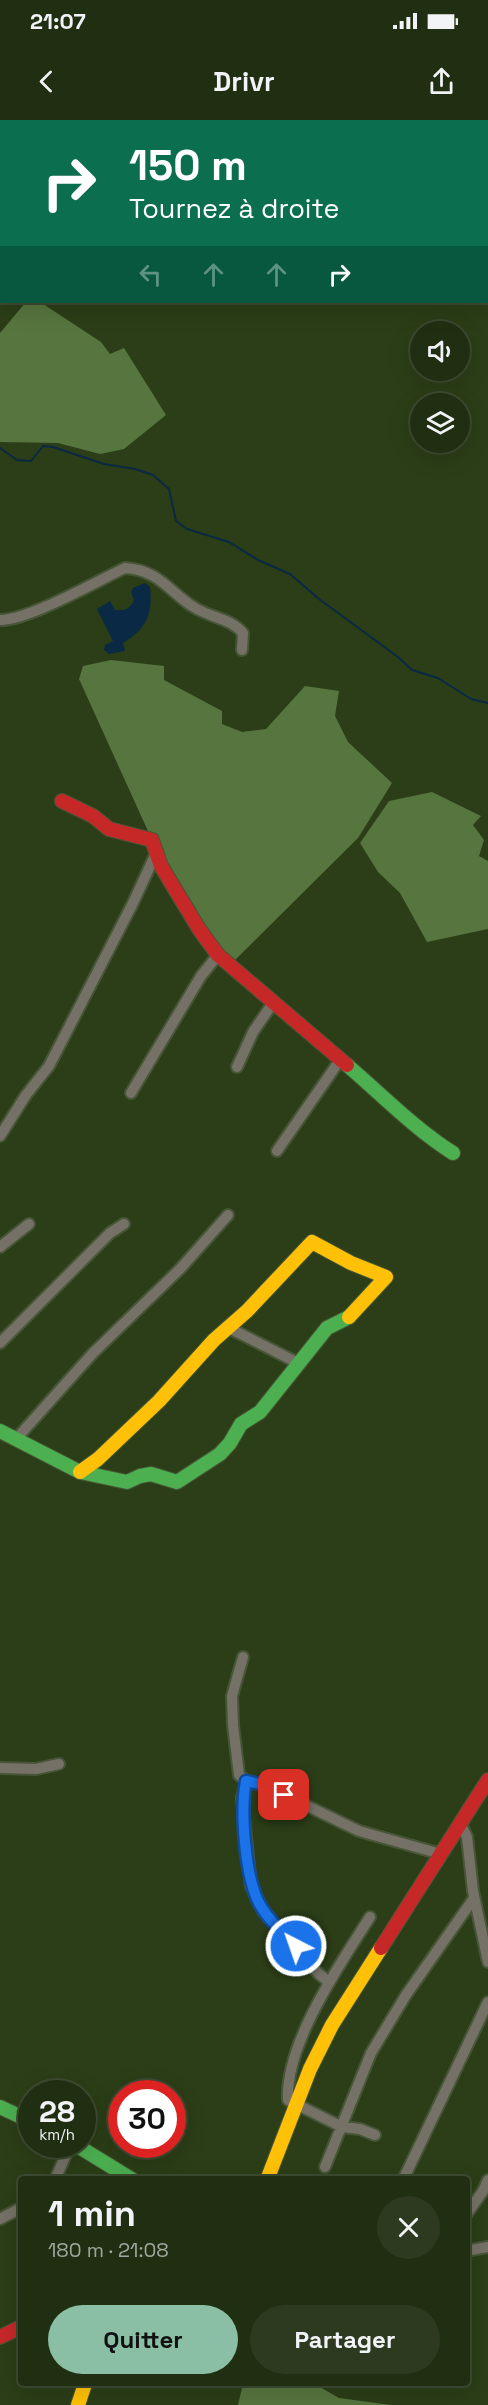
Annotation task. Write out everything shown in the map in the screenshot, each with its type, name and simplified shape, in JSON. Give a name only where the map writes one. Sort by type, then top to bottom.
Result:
[{"type":"street","points":[[0,620],[11,620],[37,610],[125,568],[140,569],[159,578],[197,609],[236,625],[243,633],[242,650]]},
{"type":"street","points":[[62,801],[93,816],[109,828],[152,840],[161,866],[218,955],[407,1116],[426,1136],[453,1154]]},
{"type":"street","points":[[2,1131],[49,1066],[133,903],[157,851]]},
{"type":"street","points":[[131,1093],[201,976],[218,955]]},
{"type":"street","points":[[237,1067],[253,1032],[273,1003]]},
{"type":"street","points":[[277,1151],[340,1060]]},
{"type":"street","points":[[17,1438],[93,1353],[180,1269],[228,1215]]},
{"type":"street","points":[[0,1247],[29,1224]]},
{"type":"street","points":[[0,1343],[110,1233],[124,1224]]},
{"type":"street","points":[[0,1431],[80,1472],[128,1482],[140,1474],[160,1476],[177,1482],[195,1472],[226,1448],[245,1418],[260,1412],[327,1328],[348,1318],[386,1277],[351,1263],[312,1242],[247,1311],[214,1340],[159,1401],[98,1459],[80,1472]]},
{"type":"street","points":[[228,1328],[300,1364]]},
{"type":"street","points":[[243,1657],[232,1696],[239,1775],[246,1781],[264,1785],[359,1831],[441,1854]]},
{"type":"street","points":[[0,1768],[36,1769],[59,1764]]},
{"type":"street","points":[[269,2176],[297,2104],[332,2025],[461,1826],[488,1780]]},
{"type":"street","points":[[246,1781],[242,1798],[251,1886],[263,1911],[329,1982]]},
{"type":"street","points":[[461,1826],[467,1837],[474,1898],[488,1962]]},
{"type":"street","points":[[325,2167],[371,2053],[416,1979],[474,1898]]},
{"type":"street","points":[[370,1917],[329,1982],[294,2055],[287,2084],[288,2100],[342,2127],[360,2129],[375,2135]]},
{"type":"street","points":[[404,2176],[488,2002]]},
{"type":"street","points":[[0,2107],[18,2115]]},
{"type":"street","points":[[96,2157],[126,2176]]},
{"type":"street","points":[[57,2176],[64,2158]]},
{"type":"street","points":[[470,2209],[488,2180]]},
{"type":"street","points":[[0,2218],[18,2209]]},
{"type":"street","points":[[470,2250],[488,2247]]},
{"type":"street","points":[[0,2337],[18,2328]]},
{"type":"street","points":[[78,2405],[84,2386]]},
{"type":"green space","points":[[25,303],[42,303],[101,342],[110,354],[124,348],[166,415],[124,449],[100,454],[58,443],[0,442],[0,333]]},
{"type":"green space","points":[[111,660],[164,666],[164,680],[222,711],[222,724],[242,732],[266,729],[305,686],[339,691],[335,716],[348,742],[392,783],[358,838],[229,966],[157,851],[79,679],[83,666]]},
{"type":"green space","points":[[432,792],[481,816],[473,825],[484,840],[479,856],[488,861],[488,929],[427,942],[400,893],[378,872],[360,843],[389,801]]},
{"type":"green space","points":[[243,2386],[318,2386],[339,2398],[391,2405],[238,2405]]},
{"type":"water","points":[[145,583],[150,587],[151,597],[146,620],[131,638],[123,643],[125,651],[109,654],[104,650],[105,645],[113,641],[97,609],[110,601],[115,610],[127,609],[134,600],[131,592],[133,588]]},
{"type":"waterway","points":[[0,448],[17,460],[31,461],[43,446],[53,447],[104,464],[135,469],[153,475],[169,489],[176,521],[187,529],[229,542],[258,560],[290,574],[412,670],[438,678],[471,699],[488,703]]},
{"type":"traffic: fast","points":[[347,1065],[412,1123],[453,1153]]},
{"type":"traffic: fast","points":[[0,1431],[80,1472],[127,1482],[151,1474],[177,1482],[220,1454],[230,1443],[241,1424],[260,1412],[327,1328],[349,1317]]},
{"type":"traffic: fast","points":[[0,2107],[18,2115]]},
{"type":"traffic: fast","points":[[96,2157],[126,2176]]},
{"type":"traffic: slow","points":[[80,1472],[98,1459],[159,1401],[214,1340],[247,1311],[312,1242],[351,1263],[386,1277],[349,1317]]},
{"type":"traffic: slow","points":[[269,2176],[310,2069],[332,2025],[381,1948]]},
{"type":"traffic: slow","points":[[78,2405],[84,2386]]},
{"type":"traffic: jam","points":[[62,801],[93,816],[109,829],[152,840],[161,866],[199,929],[218,955],[347,1065]]},
{"type":"traffic: jam","points":[[381,1948],[488,1780]]},
{"type":"traffic: jam","points":[[0,2337],[18,2328]]},
{"type":"route","points":[[284,1795],[264,1785],[246,1781],[242,1798],[251,1886],[263,1911],[296,1946]]}]
